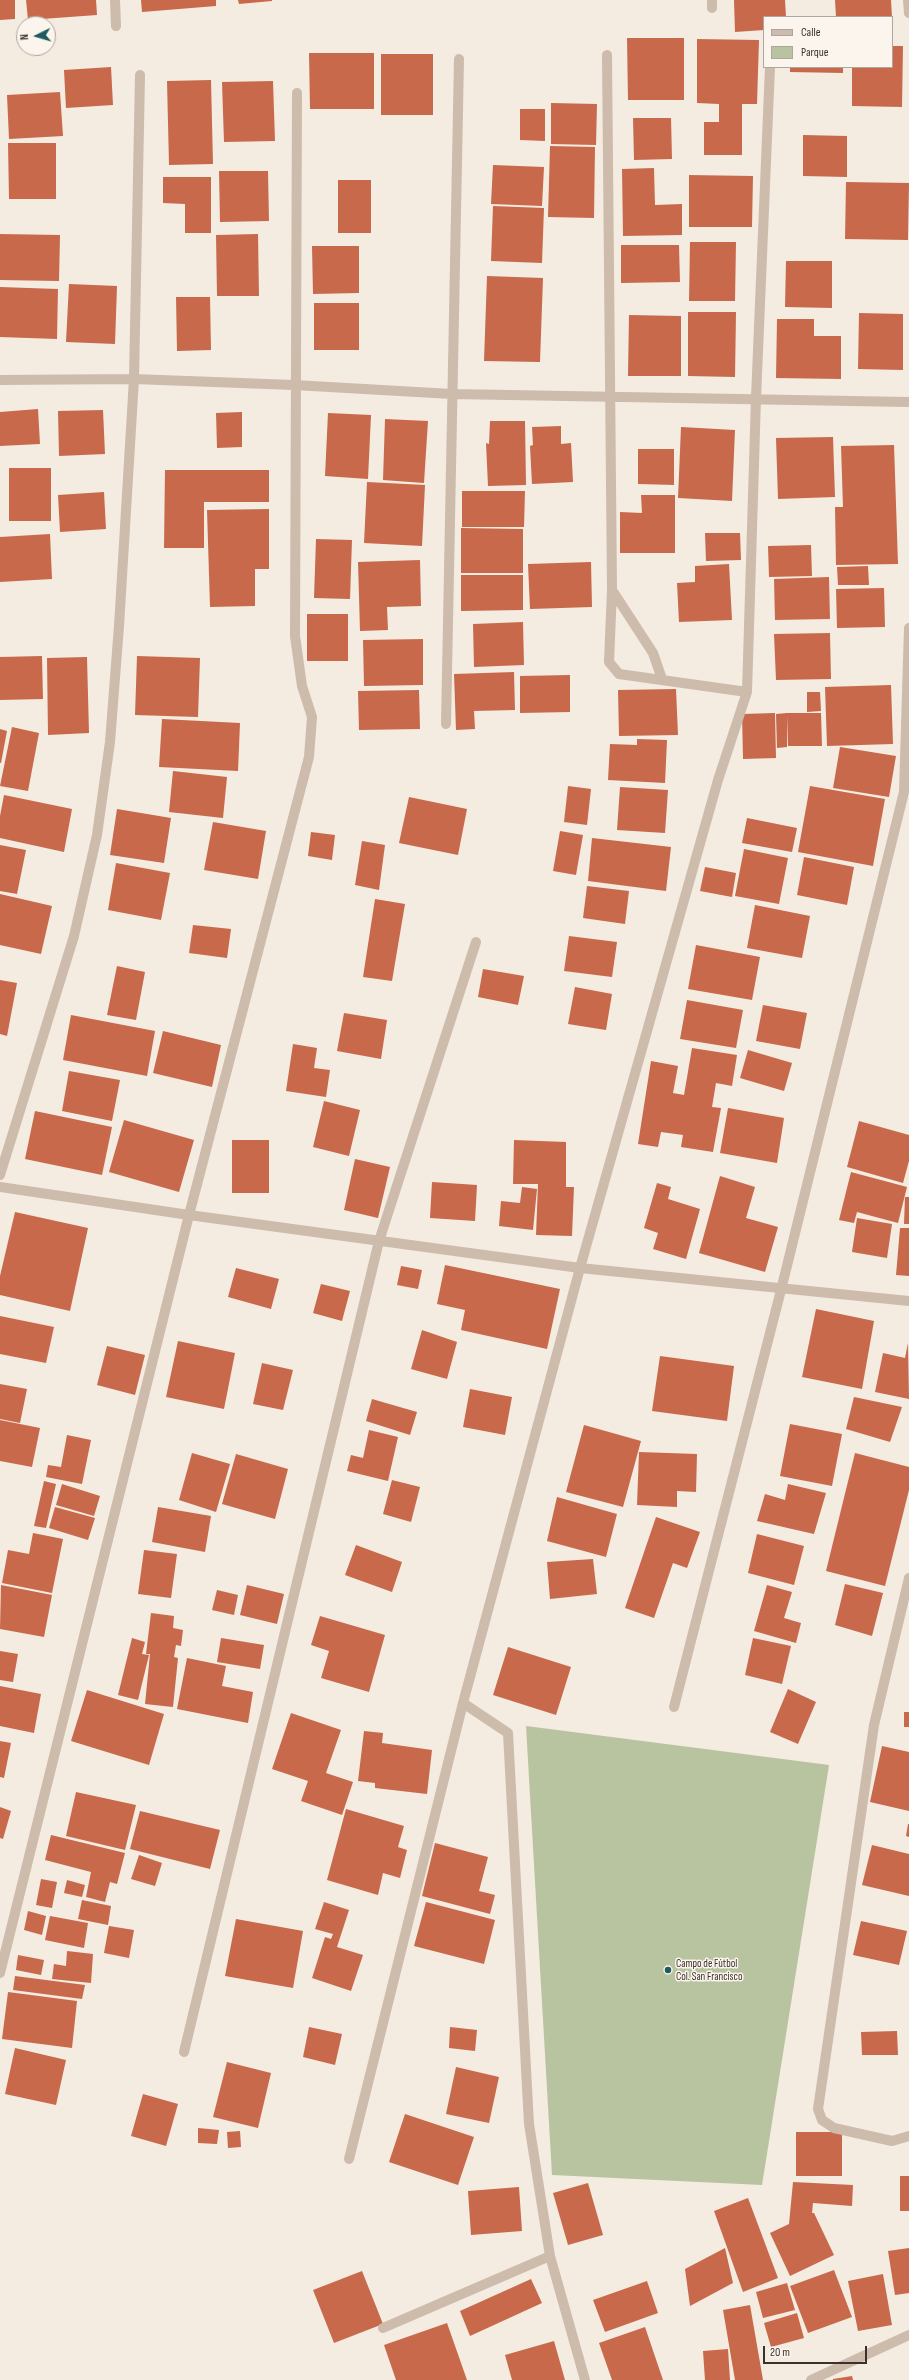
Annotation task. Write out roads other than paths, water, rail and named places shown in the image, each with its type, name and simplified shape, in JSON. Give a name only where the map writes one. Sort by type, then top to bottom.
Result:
[{"type":"street","points":[[115,0],[116,26]]},
{"type":"street","points":[[908,0],[909,13]]},
{"type":"street","points":[[607,55],[612,590],[609,662],[619,674],[747,692]]},
{"type":"street","points":[[446,724],[459,59]]},
{"type":"street","points":[[349,2159],[462,1703],[580,1268],[718,780],[747,692],[756,398],[770,68]]},
{"type":"street","points":[[0,1175],[74,936],[97,835],[110,742],[118,649],[134,379],[140,75]]},
{"type":"street","points":[[0,1973],[189,1215],[309,757],[312,717],[302,686],[295,636],[294,384],[297,93]]},
{"type":"street","points":[[0,380],[134,379],[294,384],[452,394],[756,398],[909,402]]},
{"type":"street","points":[[612,590],[653,653],[662,679]]},
{"type":"street","points":[[674,1707],[781,1290],[904,792],[909,628]]},
{"type":"street","points":[[184,2052],[379,1241],[476,942]]},
{"type":"street","points":[[0,1187],[189,1215],[580,1268],[781,1290],[909,1301]]},
{"type":"street","points":[[909,1578],[874,1725],[818,2109],[822,2120],[834,2128],[892,2141],[909,2136]]},
{"type":"street","points":[[462,1703],[508,1733],[529,2124],[550,2256],[585,2380]]},
{"type":"street","points":[[383,2328],[550,2256]]},
{"type":"street","points":[[811,2380],[909,2335]]},
{"type":"place","name":"Campo de Fútbol Col. San Francisco","points":[[668,1970]]}]
